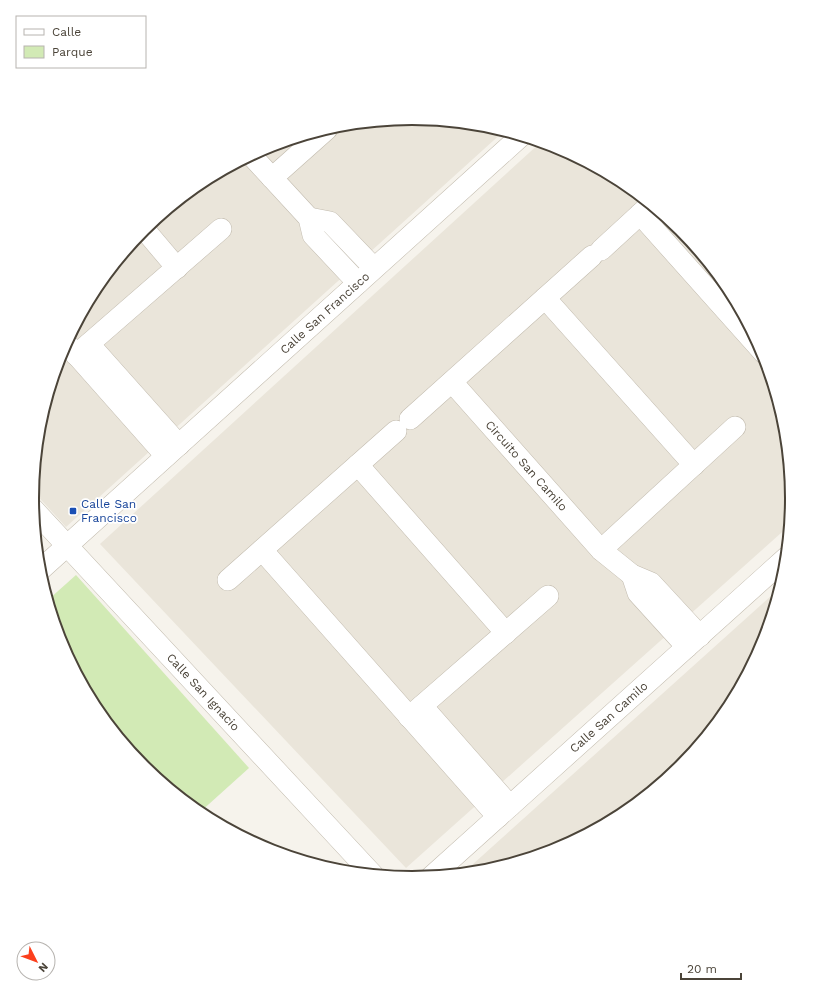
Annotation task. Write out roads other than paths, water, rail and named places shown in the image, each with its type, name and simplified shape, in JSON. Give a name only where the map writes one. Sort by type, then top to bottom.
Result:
[{"type":"street","points":[[272,178],[317,138]]},
{"type":"street","name":"Calle San Francisco","points":[[45,565],[516,140]]},
{"type":"street","points":[[256,160],[308,218],[313,235],[358,283]]},
{"type":"street","points":[[228,580],[645,209],[746,331]]},
{"type":"street","points":[[308,218],[330,222],[374,268]]},
{"type":"street","points":[[172,450],[77,348],[177,268],[221,230]]},
{"type":"street","points":[[148,234],[177,268]]},
{"type":"street","points":[[545,298],[694,465]]},
{"type":"street","name":"Circuito San Camilo","points":[[452,382],[601,550],[632,576],[651,583],[694,641]]},
{"type":"street","points":[[601,550],[735,427]]},
{"type":"street","points":[[358,465],[506,633]]},
{"type":"street","name":"Calle San Ignacio","points":[[40,515],[368,869]]},
{"type":"street","points":[[262,550],[416,711],[504,811]]},
{"type":"street","name":"Calle San Camilo","points":[[438,871],[780,563]]},
{"type":"street","points":[[416,711],[548,596]]},
{"type":"place","name":"Calle San Francisco","points":[[73,511]]}]
